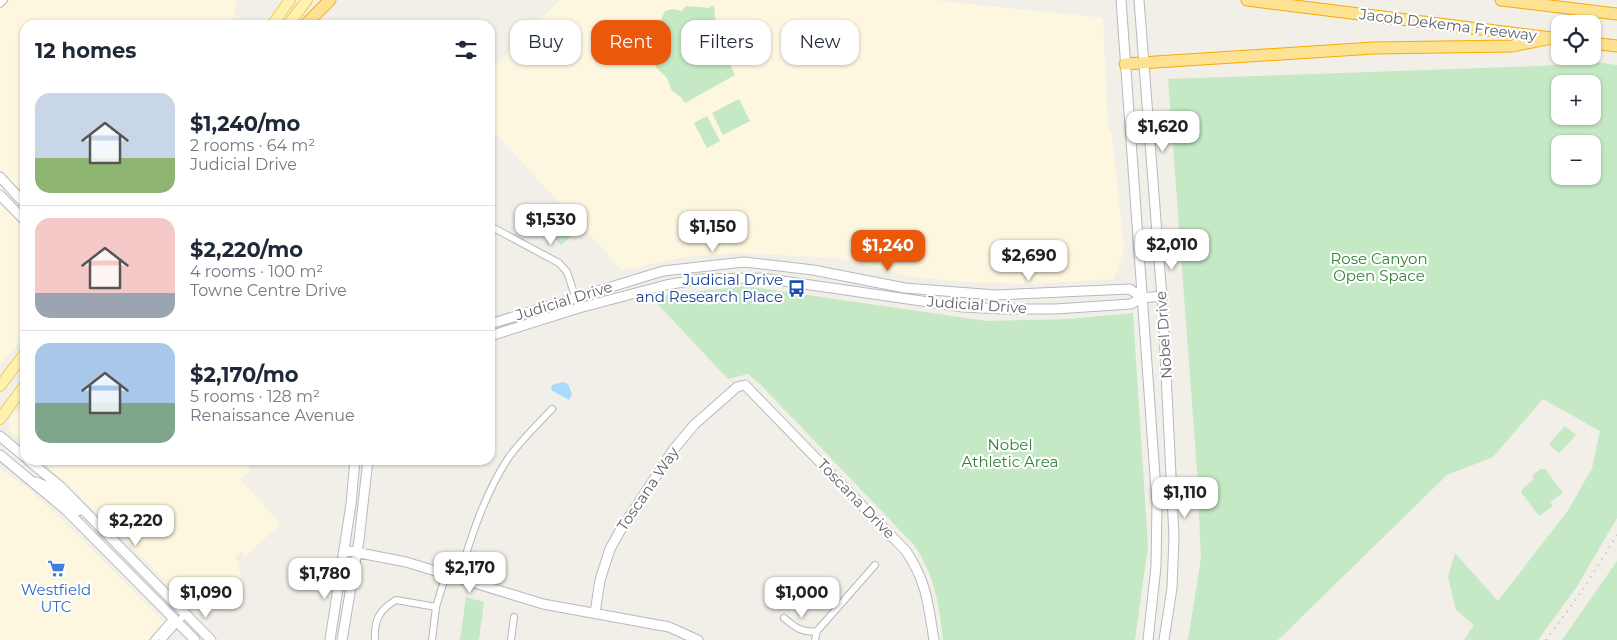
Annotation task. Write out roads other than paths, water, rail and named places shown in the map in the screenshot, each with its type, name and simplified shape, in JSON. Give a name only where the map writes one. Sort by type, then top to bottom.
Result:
[{"type":"highway","points":[[309,20],[330,0]]},
{"type":"highway","name":"Jacob Dekema Freeway","points":[[1247,0],[1551,37]]},
{"type":"highway","name":"Jacob Dekema Freeway","points":[[1501,0],[1617,14]]},
{"type":"highway","points":[[1125,64],[1430,46],[1512,46],[1551,39]]},
{"type":"highway","points":[[1601,44],[1617,46]]},
{"type":"main road","points":[[276,20],[290,0]]},
{"type":"main road","points":[[292,20],[307,0]]},
{"type":"main road","points":[[0,386],[20,360]]},
{"type":"main road","points":[[0,419],[20,392]]},
{"type":"street","points":[[0,4],[4,0]]},
{"type":"street","name":"Nobel Drive","points":[[1121,0],[1157,504],[1156,566],[1148,640]]},
{"type":"street","name":"Nobel Drive","points":[[1139,0],[1162,296],[1174,537],[1172,588],[1164,640]]},
{"type":"street","points":[[0,177],[20,199]]},
{"type":"street","points":[[0,195],[20,215]]},
{"type":"street","points":[[495,229],[559,263],[568,272],[579,308]]},
{"type":"street","name":"Judicial Drive","points":[[495,322],[663,271],[744,262],[813,270],[905,288],[996,295],[1130,289],[1142,298]]},
{"type":"street","name":"Judicial Drive","points":[[495,334],[579,308],[666,285],[700,279],[744,276],[963,307],[1055,309],[1131,304],[1142,298],[1162,296]]},
{"type":"street","name":"Toscana Drive","points":[[737,387],[745,385],[749,387],[906,551],[919,570],[926,591],[934,640]]},
{"type":"street","name":"Toscana Way","points":[[595,613],[600,580],[610,549],[620,531],[674,449],[694,425],[737,387]]},
{"type":"street","points":[[459,577],[480,512],[497,477],[508,459],[552,408]]},
{"type":"street","points":[[0,436],[20,453]]},
{"type":"street","points":[[0,455],[66,510],[196,640]]},
{"type":"street","points":[[33,465],[86,513],[211,640]]},
{"type":"street","points":[[330,640],[354,465]]},
{"type":"street","points":[[342,640],[357,552],[367,465]]},
{"type":"street","points":[[29,479],[48,487],[76,510],[86,513]]},
{"type":"street","points":[[344,550],[406,562],[543,604],[669,628],[698,640]]},
{"type":"street","points":[[815,640],[817,631],[875,564]]},
{"type":"street","points":[[432,640],[436,607],[446,574]]},
{"type":"street","points":[[375,640],[377,618],[384,607],[396,600],[436,607]]},
{"type":"street","points":[[154,640],[184,614]]},
{"type":"street","points":[[511,640],[514,618]]},
{"type":"street","points":[[784,618],[798,630],[807,633],[817,631]]},
{"type":"street","points":[[162,640],[176,619]]},
{"type":"water","points":[[562,382],[568,384],[572,394],[569,400],[551,390],[552,385]]},
{"type":"railway","points":[[1546,640],[1582,591],[1617,535]]},
{"type":"place","name":"Judicial Drive and Research Place","points":[[797,289]]},
{"type":"place","name":"Westfield UTC","points":[[56,569]]},
{"type":"park label","name":"Rose Canyon Open Space","points":[[1379,268]]},
{"type":"park label","name":"Nobel Athletic Area","points":[[1010,454]]}]
